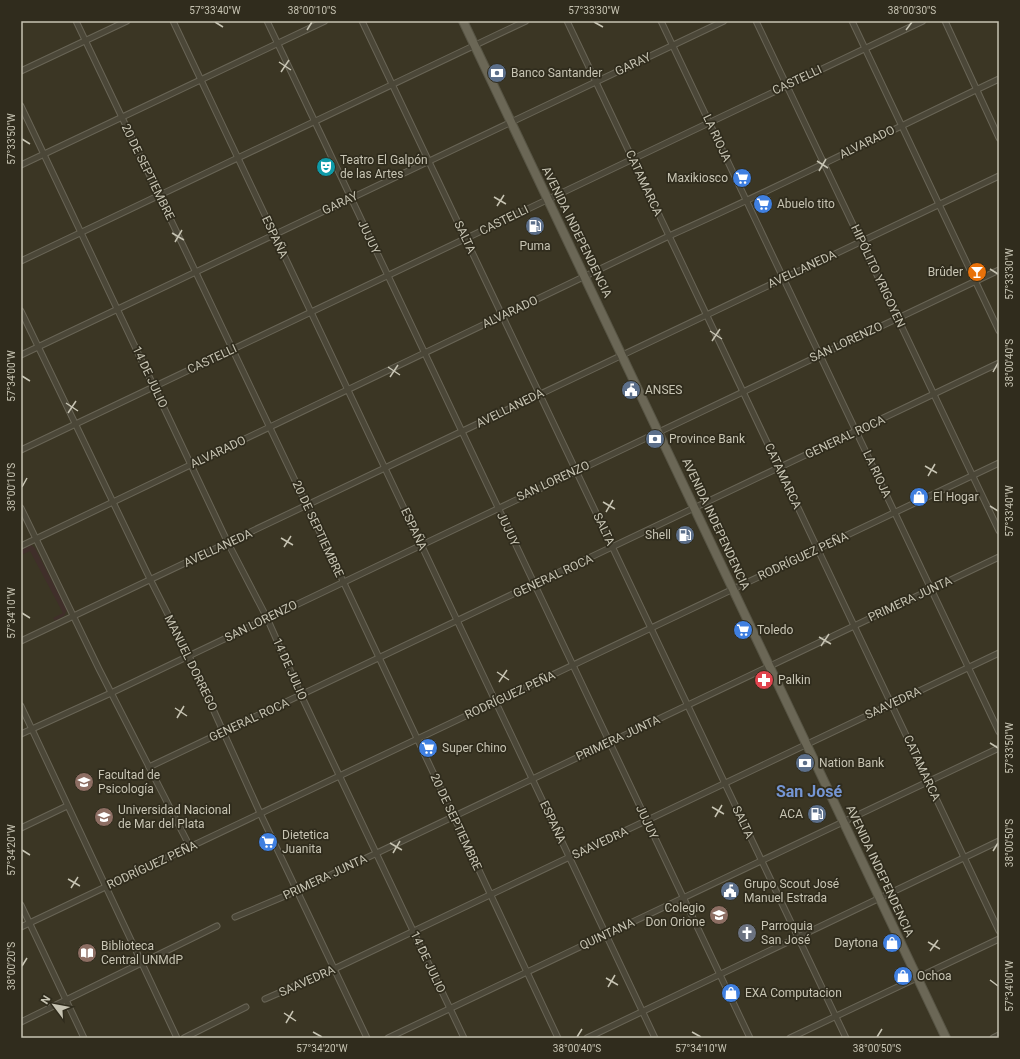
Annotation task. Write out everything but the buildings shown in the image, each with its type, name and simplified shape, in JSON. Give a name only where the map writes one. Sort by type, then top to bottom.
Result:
[{"type":"main road","name":"AVENIDA INDEPENDENCIA","points":[[463,21],[946,1038]]},
{"type":"street","name":"20 DE SEPTIEMBRE","points":[[76,21],[307,505],[558,1038]]},
{"type":"street","points":[[21,71],[127,21]]},
{"type":"street","name":"ESPAÑA","points":[[172,21],[655,1038]]},
{"type":"street","name":"JUJUY","points":[[267,21],[750,1038]]},
{"type":"street","points":[[21,165],[324,21]]},
{"type":"street","name":"SALTA","points":[[362,21],[846,1038]]},
{"type":"street","points":[[21,261],[526,21]]},
{"type":"street","name":"CATAMARCA","points":[[566,21],[999,931]]},
{"type":"street","name":"LA RIOJA","points":[[662,21],[999,732]]},
{"type":"street","name":"GARAY","points":[[21,354],[724,21]]},
{"type":"street","name":"HIPÓLITO YRIGOYEN","points":[[756,21],[999,531]]},
{"type":"street","points":[[852,21],[999,331]]},
{"type":"street","name":"CASTELLI","points":[[21,450],[923,21]]},
{"type":"street","points":[[945,21],[999,138]]},
{"type":"street","name":"ALVARADO","points":[[21,546],[669,236],[748,202],[824,163],[999,79]]},
{"type":"street","name":"14 DE JULIO","points":[[21,106],[228,542],[267,618],[301,695],[464,1038]]},
{"type":"street","name":"AVELLANEDA","points":[[21,641],[999,176]]},
{"type":"street","name":"SAN LORENZO","points":[[21,734],[112,693],[343,581],[999,270]]},
{"type":"street","name":"MANUEL DORREGO","points":[[21,311],[150,579],[189,656],[260,814],[367,1038]]},
{"type":"street","name":"GENERAL ROCA","points":[[149,767],[695,509],[999,363]]},
{"type":"street","name":"RODRÍGUEZ PEÑA","points":[[21,927],[999,463]]},
{"type":"street","points":[[21,508],[73,616],[190,846]]},
{"type":"street","name":"PRIMERA JUNTA","points":[[235,917],[297,891],[999,557]]},
{"type":"street","name":"SAAVEDRA","points":[[265,999],[334,969],[491,895],[999,653]]},
{"type":"street","points":[[21,706],[177,1038]]},
{"type":"street","name":"QUINTANA","points":[[388,1038],[999,748]]},
{"type":"street","points":[[21,828],[67,806]]},
{"type":"street","points":[[587,1038],[999,841]]},
{"type":"street","points":[[21,905],[84,1038]]},
{"type":"street","points":[[21,1022],[217,926]]},
{"type":"street","points":[[790,1038],[999,939]]},
{"type":"street","points":[[184,1038],[246,1007]]},
{"type":"street","points":[[994,1038],[999,1035]]},
{"type":"shaded area","points":[[31,545],[35,548],[67,610],[64,616],[55,621],[53,618],[63,613],[30,551],[21,555],[21,549]]},
{"type":"place","name":"Banco Santander","points":[[497,73]]},
{"type":"place","name":"Teatro El Galpón de las Artes","points":[[326,167]]},
{"type":"place","name":"Maxikiosco","points":[[742,178]]},
{"type":"place","name":"Abuelo tito","points":[[763,204]]},
{"type":"place","name":"Puma","points":[[535,226]]},
{"type":"place","name":"Brûder","points":[[977,272]]},
{"type":"place","name":"ANSES","points":[[631,390]]},
{"type":"place","name":"Province Bank","points":[[655,439]]},
{"type":"place","name":"El Hogar","points":[[919,497]]},
{"type":"place","name":"Shell","points":[[685,535]]},
{"type":"place","name":"Toledo","points":[[743,630]]},
{"type":"place","name":"Palkin","points":[[764,680]]},
{"type":"place","name":"Super Chino","points":[[428,748]]},
{"type":"place","name":"Nation Bank","points":[[805,763]]},
{"type":"place","name":"Facultad de Psicología","points":[[84,782]]},
{"type":"place","name":"ACA","points":[[817,814]]},
{"type":"place","name":"Universidad Nacional de Mar del Plata","points":[[104,817]]},
{"type":"place","name":"Dietetica Juanita","points":[[268,842]]},
{"type":"place","name":"Grupo Scout José Manuel Estrada","points":[[730,891]]},
{"type":"place","name":"Colegio Don Orione","points":[[719,915]]},
{"type":"place","name":"Parroquia San José","points":[[747,933]]},
{"type":"place","name":"Daytona","points":[[892,943]]},
{"type":"place","name":"Biblioteca Central UNMdP","points":[[87,953]]},
{"type":"place","name":"Ochoa","points":[[903,976]]},
{"type":"place","name":"EXA Computacion","points":[[731,993]]},
{"type":"district","name":"San José","points":[[809,791]]}]
